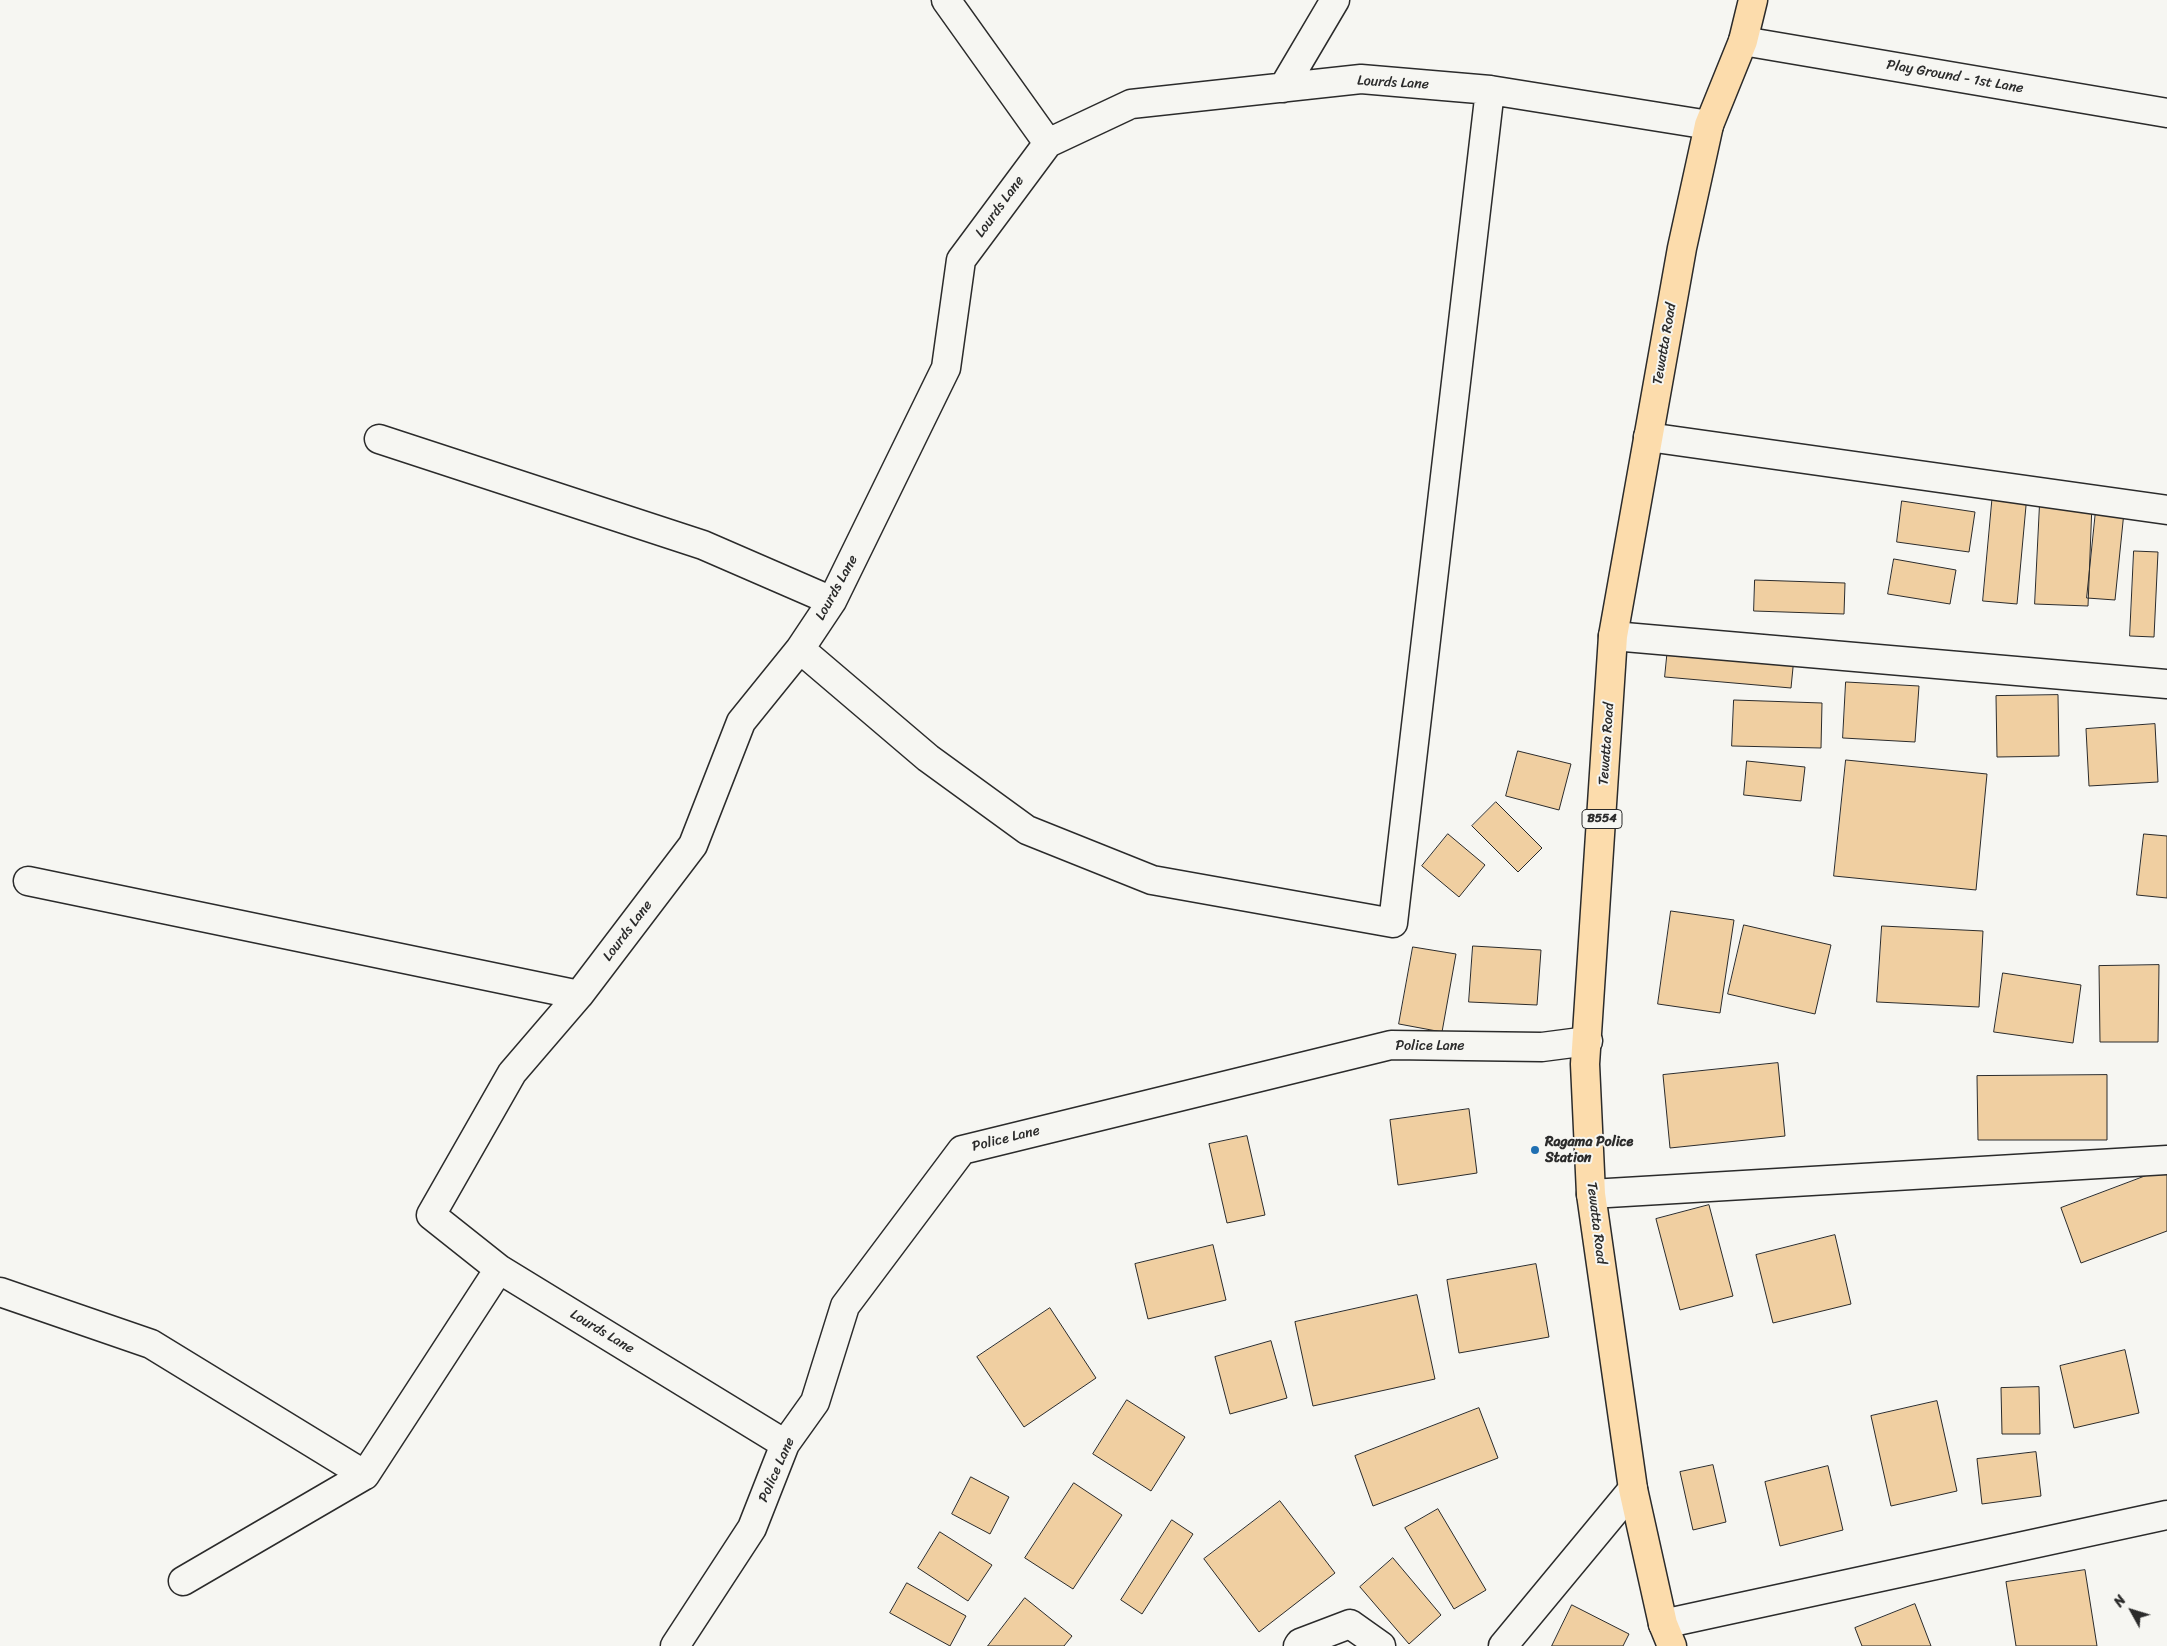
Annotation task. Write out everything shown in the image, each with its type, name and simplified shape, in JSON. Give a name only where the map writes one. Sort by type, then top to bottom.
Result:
[{"type":"main road","name":"Tewatta Road","points":[[1668,1635],[1633,1488],[1590,1194],[1585,1064],[1613,636],[1682,248],[1709,126],[1743,41],[1753,0]]},
{"type":"street","points":[[946,0],[1048,143]]},
{"type":"street","points":[[1283,88],[1335,0]]},
{"type":"street","name":"Play Ground - 1st Lane","points":[[1743,41],[2167,113]]},
{"type":"street","name":"Lourds Lane","points":[[785,1444],[499,1269],[431,1215],[512,1073],[579,994],[693,845],[741,722],[800,649],[832,601],[946,368],[961,260],[1048,143],[1131,104],[1361,79],[1490,90],[1709,126]]},
{"type":"street","points":[[800,649],[928,758],[1028,830],[1152,880],[1393,923],[1490,90]]},
{"type":"street","points":[[1648,437],[2167,510]]},
{"type":"street","points":[[380,439],[703,545],[832,601]]},
{"type":"street","points":[[1613,636],[2167,684]]},
{"type":"street","points":[[28,881],[579,994]]},
{"type":"street","name":"Police Lane","points":[[675,1646],[752,1528],[785,1444],[815,1402],[845,1306],[962,1150],[1391,1045],[1542,1047],[1588,1041]]},
{"type":"street","points":[[1590,1194],[2167,1160]]},
{"type":"street","points":[[183,1581],[365,1474],[499,1269]]},
{"type":"street","points":[[0,1292],[151,1344],[365,1474]]},
{"type":"street","points":[[1503,1646],[1633,1488]]},
{"type":"street","points":[[1668,1635],[2167,1515]]},
{"type":"street","points":[[1298,1646],[1300,1643],[1350,1624],[1381,1646]]},
{"type":"building","points":[[1994,481],[2028,484],[2017,604],[1983,601]]},
{"type":"building","points":[[1902,501],[1975,512],[1969,552],[1897,542]]},
{"type":"building","points":[[2040,503],[2092,504],[2088,606],[2035,604]]},
{"type":"building","points":[[2096,510],[2124,512],[2115,600],[2087,598]]},
{"type":"building","points":[[2134,551],[2158,552],[2154,637],[2130,636]]},
{"type":"building","points":[[1894,559],[1956,570],[1950,604],[1888,594]]},
{"type":"building","points":[[1755,580],[1845,583],[1844,614],[1754,611]]},
{"type":"building","points":[[1669,637],[1795,647],[1791,688],[1665,677]]},
{"type":"building","points":[[1846,682],[1919,686],[1915,742],[1843,738]]},
{"type":"building","points":[[2058,695],[2059,756],[1997,757],[1996,696]]},
{"type":"building","points":[[1734,700],[1822,703],[1821,748],[1732,746]]},
{"type":"building","points":[[2155,724],[2158,782],[2089,786],[2086,729]]},
{"type":"building","points":[[1518,751],[1571,764],[1559,810],[1506,796]]},
{"type":"building","points":[[1846,760],[1987,774],[1976,890],[1834,876]]},
{"type":"building","points":[[1747,761],[1805,767],[1801,801],[1744,795]]},
{"type":"building","points":[[1496,802],[1542,848],[1518,872],[1472,826]]},
{"type":"building","points":[[1448,834],[1485,865],[1459,897],[1422,866]]},
{"type":"building","points":[[2144,834],[2167,836],[2167,898],[2137,895]]},
{"type":"building","points":[[1671,911],[1734,920],[1720,1013],[1658,1004]]},
{"type":"building","points":[[1744,925],[1831,945],[1815,1014],[1728,994]]},
{"type":"building","points":[[1882,926],[1983,931],[1979,1007],[1877,1002]]},
{"type":"building","points":[[1473,946],[1541,950],[1537,1005],[1469,1002]]},
{"type":"building","points":[[1413,947],[1456,954],[1442,1032],[1399,1024]]},
{"type":"building","points":[[2159,965],[2158,1042],[2100,1042],[2099,966]]},
{"type":"building","points":[[2003,973],[2081,985],[2073,1043],[1994,1032]]},
{"type":"building","points":[[1778,1063],[1785,1136],[1670,1148],[1663,1075]]},
{"type":"building","points":[[2107,1075],[2107,1140],[1978,1140],[1977,1076]]},
{"type":"building","points":[[1469,1109],[1477,1173],[1398,1185],[1390,1120]]},
{"type":"building","points":[[1247,1136],[1265,1215],[1227,1223],[1209,1144]]},
{"type":"building","points":[[2167,1168],[2167,1231],[2081,1263],[2061,1208]]},
{"type":"building","points":[[1709,1205],[1733,1296],[1680,1310],[1656,1219]]},
{"type":"building","points":[[1835,1235],[1851,1304],[1773,1323],[1756,1255]]},
{"type":"building","points":[[1213,1245],[1226,1300],[1148,1319],[1135,1264]]},
{"type":"building","points":[[1536,1264],[1549,1337],[1459,1353],[1447,1280]]},
{"type":"building","points":[[1417,1295],[1435,1379],[1313,1406],[1295,1322]]},
{"type":"building","points":[[1050,1308],[1096,1378],[1024,1427],[977,1357]]},
{"type":"building","points":[[1271,1341],[1287,1398],[1230,1414],[1215,1357]]},
{"type":"building","points":[[2125,1350],[2139,1413],[2074,1428],[2060,1366]]},
{"type":"building","points":[[2039,1387],[2040,1434],[2002,1434],[2001,1388]]},
{"type":"building","points":[[1127,1400],[1185,1437],[1151,1491],[1093,1454]]},
{"type":"building","points":[[1937,1401],[1957,1491],[1891,1506],[1871,1416]]},
{"type":"building","points":[[1479,1408],[1498,1458],[1373,1506],[1355,1456]]},
{"type":"building","points":[[2036,1452],[2041,1496],[1982,1504],[1977,1459]]},
{"type":"building","points":[[1713,1465],[1726,1522],[1693,1530],[1680,1472]]},
{"type":"building","points":[[1828,1466],[1843,1530],[1780,1546],[1765,1482]]},
{"type":"building","points":[[971,1477],[1009,1497],[990,1534],[952,1514]]},
{"type":"building","points":[[1074,1483],[1122,1515],[1073,1589],[1025,1558]]},
{"type":"building","points":[[1280,1501],[1335,1573],[1259,1632],[1204,1559]]},
{"type":"building","points":[[1438,1509],[1486,1590],[1454,1609],[1405,1528]]},
{"type":"building","points":[[1172,1520],[1193,1534],[1142,1614],[1121,1600]]},
{"type":"building","points":[[940,1532],[992,1565],[968,1601],[918,1568]]},
{"type":"building","points":[[1393,1558],[1441,1615],[1409,1644],[1360,1587]]},
{"type":"building","points":[[2085,1570],[2097,1646],[2016,1646],[2006,1582]]},
{"type":"building","points":[[907,1583],[966,1616],[950,1646],[890,1613]]},
{"type":"building","points":[[1025,1598],[1072,1636],[1064,1646],[988,1646]]},
{"type":"building","points":[[1915,1604],[1931,1646],[1862,1646],[1855,1628]]},
{"type":"building","points":[[1572,1605],[1629,1634],[1623,1646],[1552,1646]]},
{"type":"place","name":"Ragama Police Station","points":[[1535,1150]]}]
